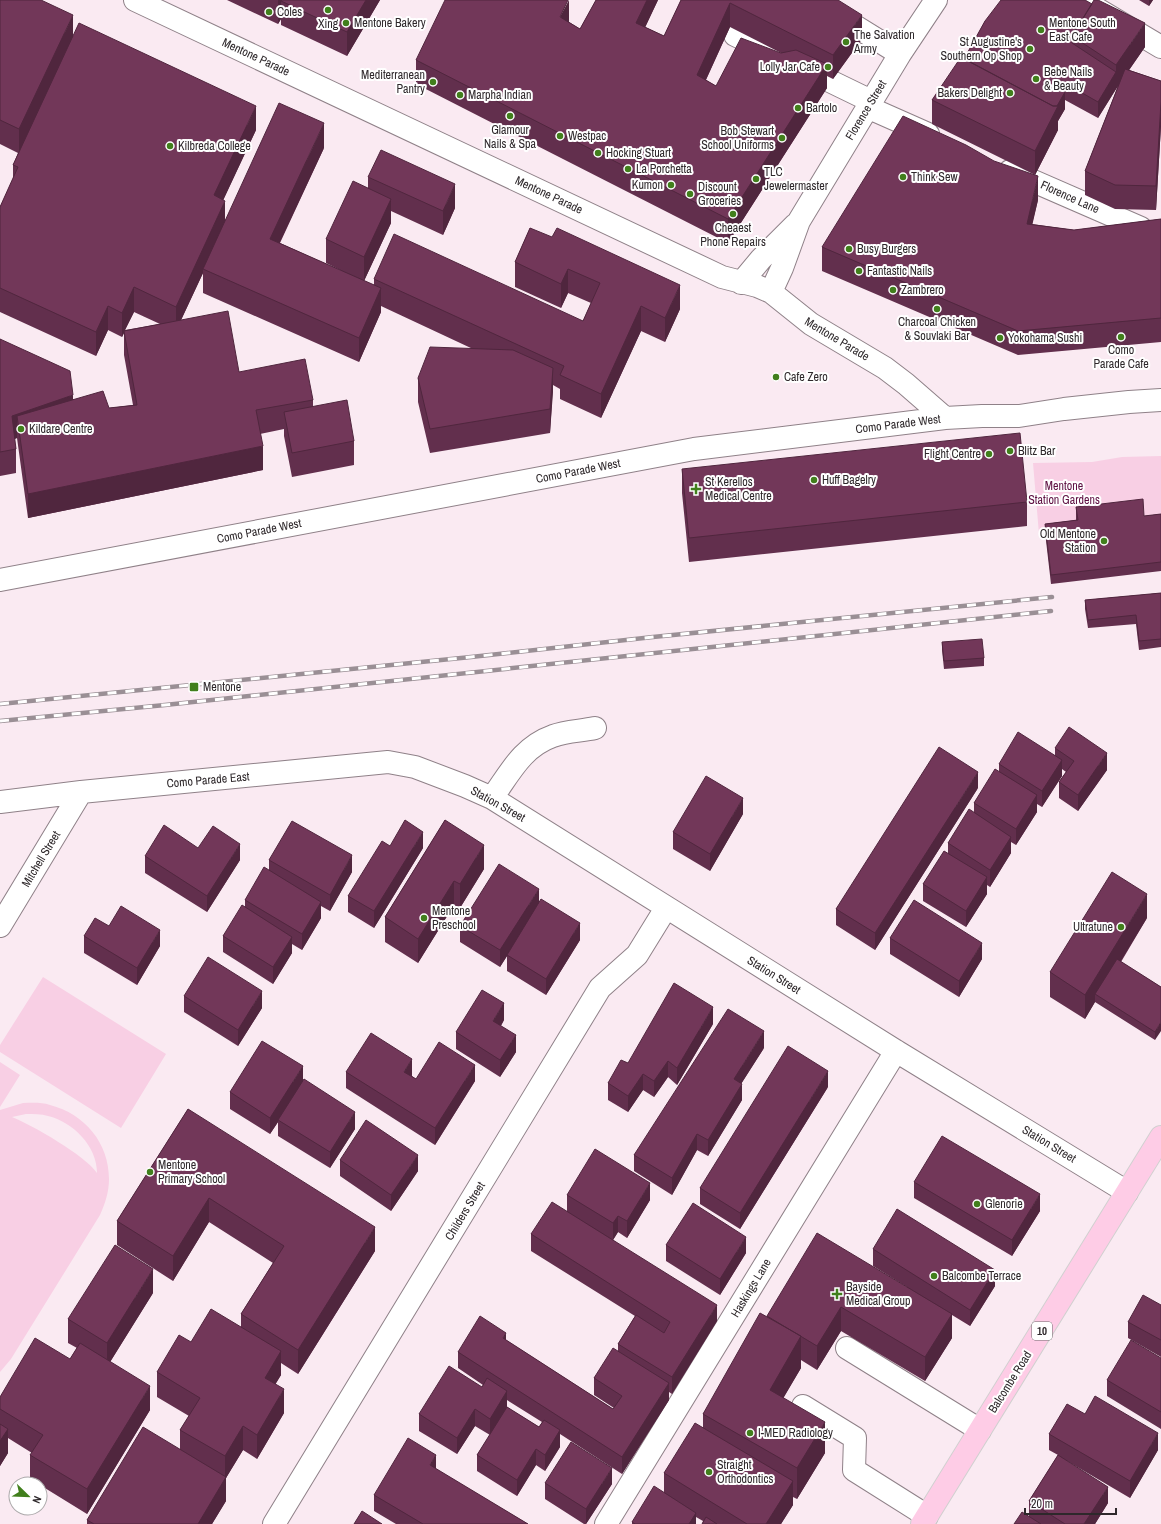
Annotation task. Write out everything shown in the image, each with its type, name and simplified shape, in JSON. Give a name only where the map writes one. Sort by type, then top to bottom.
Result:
[{"type":"main road","name":"Balcombe Road","points":[[925,1520],[1161,1137]]},
{"type":"street","name":"Mentone Parade","points":[[134,0],[722,278],[757,286],[771,292],[810,324],[885,368],[945,418]]},
{"type":"street","points":[[813,0],[900,54]]},
{"type":"street","name":"Florence Street","points":[[771,292],[782,268],[798,221],[900,54],[936,0]]},
{"type":"street","points":[[1082,0],[1161,48]]},
{"type":"street","points":[[735,35],[949,144]]},
{"type":"street","name":"Florence Lane","points":[[992,162],[1141,228]]},
{"type":"street","name":"Florence Street","points":[[741,283],[760,259],[798,221]]},
{"type":"street","name":"Como Parade West","points":[[0,580],[694,449],[945,418],[1019,416],[1064,409],[1161,400]]},
{"type":"street","points":[[492,798],[520,758],[535,744],[554,735],[595,728]]},
{"type":"street","name":"Como Parade East","points":[[0,802],[81,792],[388,762],[415,767]]},
{"type":"street","name":"Station Street","points":[[415,767],[492,798],[896,1051],[1127,1192]]},
{"type":"street","name":"Mitchell Street","points":[[0,926],[81,792]]},
{"type":"street","name":"Childers Street","points":[[274,1524],[600,988],[638,955],[666,908]]},
{"type":"street","name":"Haskings Lane","points":[[606,1524],[896,1051]]},
{"type":"street","points":[[847,1348],[980,1430]]},
{"type":"street","points":[[803,1406],[855,1438],[854,1470],[925,1520]]},
{"type":"green space","name":"Mentone Station Gardens","points":[[1161,456],[1161,525],[1082,533],[1039,534],[1033,463],[1092,462],[1122,457]]},
{"type":"green space","points":[[43,977],[166,1054],[121,1128],[0,1052],[0,1045]]},
{"type":"green space","points":[[0,1062],[20,1075],[0,1107]]},
{"type":"green space","points":[[23,1103],[40,1103],[63,1109],[74,1115],[93,1132],[100,1142],[108,1166],[109,1179],[104,1207],[100,1215],[11,1359],[0,1372],[0,1110]],"holes":[[[26,1114],[48,1116],[57,1119],[74,1130],[82,1137],[93,1154],[97,1173],[82,1158],[71,1150],[45,1134],[12,1117]]]},
{"type":"building","points":[[0,0],[41,0],[73,15],[19,129],[0,120]]},
{"type":"building","points":[[366,0],[347,32],[281,1]]},
{"type":"building","points":[[445,0],[568,0],[560,17],[580,29],[596,0],[647,0],[636,23],[664,36],[681,0],[838,0],[862,15],[833,55],[730,3],[697,75],[716,86],[741,38],[781,53],[796,50],[827,64],[728,219],[416,60]]},
{"type":"building","points":[[1001,0],[1085,0],[1092,4],[1072,36],[1072,43],[1116,72],[1098,102],[1063,82],[1059,89],[1065,92],[1057,106],[1053,106],[964,59],[985,21]]},
{"type":"building","points":[[1094,0],[1098,0],[1145,23],[1116,65],[1072,36]]},
{"type":"building","points":[[79,23],[256,106],[214,195],[225,201],[176,307],[134,287],[122,313],[108,306],[96,332],[0,288],[0,207],[18,167],[13,165]]},
{"type":"building","points":[[961,57],[1053,106],[1058,106],[1035,151],[932,100]]},
{"type":"building","points":[[1125,69],[1161,81],[1156,186],[1115,185],[1085,171]]},
{"type":"building","points":[[279,103],[324,123],[270,239],[381,288],[359,338],[203,269]]},
{"type":"building","points":[[903,116],[966,145],[994,161],[1038,176],[1027,224],[1074,230],[1161,219],[1161,318],[1018,331],[822,247]]},
{"type":"building","points":[[381,150],[455,184],[443,211],[368,177]]},
{"type":"building","points":[[353,181],[391,199],[364,257],[326,239]]},
{"type":"building","points":[[530,228],[552,237],[557,228],[680,285],[665,318],[641,306],[601,394],[560,375],[564,366],[374,279],[394,234],[583,321],[600,283],[568,269],[561,284],[515,262]]},
{"type":"building","points":[[228,311],[239,372],[305,359],[313,400],[256,410],[263,446],[28,494],[17,416],[103,391],[109,408],[137,405],[124,331]]},
{"type":"building","points":[[0,339],[70,371],[73,395],[12,416],[16,449],[0,452]]},
{"type":"building","points":[[430,347],[513,350],[553,368],[550,409],[430,429],[418,378]]},
{"type":"building","points":[[347,400],[354,441],[292,453],[284,412]]},
{"type":"building","points":[[1020,433],[1027,502],[689,538],[682,469]]},
{"type":"building","name":"Old Mentone Station","points":[[1143,499],[1144,516],[1161,514],[1161,562],[1051,575],[1045,524],[1078,520],[1076,507]]},
{"type":"building","points":[[1161,593],[1161,639],[1139,641],[1136,615],[1088,620],[1085,600]]},
{"type":"building","points":[[982,639],[984,658],[944,661],[942,642]]},
{"type":"building","points":[[1069,727],[1107,753],[1078,795],[1059,782],[1074,761],[1055,748]]},
{"type":"building","points":[[1018,732],[1062,760],[1042,791],[999,764]]},
{"type":"building","points":[[939,747],[978,772],[875,933],[836,909]]},
{"type":"building","points":[[995,769],[1037,795],[1016,829],[974,803]]},
{"type":"building","points":[[706,776],[743,798],[710,854],[673,832]]},
{"type":"building","points":[[969,809],[1011,837],[990,870],[948,843]]},
{"type":"building","points":[[405,820],[423,832],[374,911],[348,896],[382,841],[390,846]]},
{"type":"building","points":[[445,820],[484,845],[460,884],[454,881],[418,939],[385,917]]},
{"type":"building","points":[[292,821],[352,855],[330,895],[269,860]]},
{"type":"building","points":[[164,825],[198,848],[213,826],[240,844],[207,896],[145,856]]},
{"type":"building","points":[[944,851],[987,877],[966,911],[923,884]]},
{"type":"building","points":[[499,864],[539,889],[500,950],[460,926]]},
{"type":"building","points":[[264,867],[321,902],[302,934],[245,900]]},
{"type":"building","points":[[1112,872],[1147,894],[1085,995],[1050,972]]},
{"type":"building","points":[[541,899],[580,923],[546,979],[507,955]]},
{"type":"building","points":[[914,900],[982,943],[959,981],[890,938]]},
{"type":"building","points":[[242,905],[292,937],[273,967],[223,936]]},
{"type":"building","points":[[121,906],[160,930],[137,968],[84,936],[95,918],[109,926]]},
{"type":"building","points":[[208,957],[262,991],[238,1030],[184,996]]},
{"type":"building","points":[[1117,959],[1161,987],[1161,1022],[1155,1032],[1095,994]]},
{"type":"building","points":[[674,983],[713,1007],[677,1068],[668,1061],[654,1081],[643,1074],[628,1096],[608,1083],[621,1060],[628,1063]]},
{"type":"building","points":[[482,990],[504,1003],[493,1021],[516,1035],[500,1060],[456,1032]]},
{"type":"building","points":[[728,1009],[764,1031],[734,1079],[742,1084],[708,1140],[697,1134],[672,1178],[634,1155]]},
{"type":"building","points":[[371,1033],[412,1059],[404,1072],[416,1079],[439,1042],[475,1065],[435,1128],[346,1072]]},
{"type":"building","points":[[262,1041],[303,1066],[270,1118],[230,1092]]},
{"type":"building","points":[[788,1046],[828,1071],[740,1213],[700,1188]]},
{"type":"building","points":[[304,1079],[355,1112],[330,1152],[278,1120]]},
{"type":"building","points":[[188,1109],[375,1227],[298,1350],[241,1314],[284,1246],[209,1198],[173,1256],[117,1221]]},
{"type":"building","points":[[366,1120],[418,1155],[391,1195],[340,1160]]},
{"type":"building","name":"Glenorie","points":[[942,1136],[1040,1194],[1012,1240],[914,1182]]},
{"type":"building","points":[[595,1149],[650,1183],[627,1221],[618,1216],[613,1223],[567,1195]]},
{"type":"building","points":[[552,1202],[717,1305],[672,1377],[618,1344],[636,1315],[664,1333],[670,1322],[531,1234]]},
{"type":"building","points":[[693,1203],[746,1237],[720,1279],[666,1245]]},
{"type":"building","name":"Balcombe Terrace","points":[[897,1209],[995,1270],[970,1310],[873,1249]]},
{"type":"building","name":"Bayside Medical Group","points":[[817,1233],[952,1314],[925,1357],[841,1307],[817,1346],[767,1316]]},
{"type":"building","points":[[115,1245],[153,1269],[107,1343],[68,1319]]},
{"type":"building","points":[[1143,1295],[1161,1305],[1161,1340],[1128,1322]]},
{"type":"building","points":[[211,1309],[281,1351],[265,1378],[284,1389],[257,1435],[243,1426],[225,1456],[180,1430],[200,1398],[157,1372],[179,1335],[191,1342]]},
{"type":"building","points":[[760,1313],[801,1336],[770,1390],[825,1422],[797,1468],[703,1414]]},
{"type":"building","points":[[480,1316],[506,1333],[503,1338],[613,1409],[622,1396],[594,1378],[613,1348],[669,1383],[622,1457],[458,1352]]},
{"type":"building","points":[[35,1338],[70,1359],[80,1343],[150,1386],[87,1489],[30,1455],[43,1435],[0,1409],[0,1397]]},
{"type":"building","points":[[1131,1340],[1161,1358],[1161,1412],[1107,1380]]},
{"type":"building","points":[[449,1366],[482,1387],[487,1378],[507,1391],[490,1419],[475,1409],[457,1438],[419,1414]]},
{"type":"building","points":[[1095,1396],[1158,1433],[1130,1481],[1049,1434],[1067,1404],[1085,1414]]},
{"type":"building","points":[[507,1407],[539,1427],[544,1420],[560,1430],[545,1455],[536,1449],[517,1480],[477,1455]]},
{"type":"building","points":[[695,1423],[793,1481],[766,1524],[747,1524],[664,1473]]},
{"type":"building","points":[[0,1424],[8,1429],[0,1441]]},
{"type":"building","points":[[143,1427],[226,1477],[198,1524],[94,1524],[87,1520]]},
{"type":"building","points":[[408,1438],[436,1455],[430,1465],[528,1524],[423,1524],[374,1495]]},
{"type":"building","points":[[571,1442],[612,1468],[586,1509],[545,1483]]},
{"type":"building","points":[[1058,1455],[1108,1487],[1084,1524],[1065,1524],[1029,1501]]},
{"type":"building","points":[[654,1486],[696,1513],[689,1524],[635,1524],[632,1522]]},
{"type":"building","points":[[362,1511],[382,1524],[354,1524]]},
{"type":"building","points":[[1022,1512],[1041,1524],[1014,1524]]},
{"type":"building","points":[[706,1517],[717,1524],[702,1524]]},
{"type":"railway","points":[[0,704],[1052,597]]},
{"type":"railway","points":[[0,721],[165,705],[1051,611]]},
{"type":"place","name":"Xing","points":[[328,10]]},
{"type":"place","name":"Coles","points":[[269,12]]},
{"type":"place","name":"Mentone Bakery","points":[[346,23]]},
{"type":"place","name":"Mentone South East Cafe","points":[[1041,30]]},
{"type":"place","name":"The Salvation Army","points":[[846,42]]},
{"type":"place","name":"St Augustine's Southern Op Shop","points":[[1030,49]]},
{"type":"place","name":"Lolly Jar Cafe","points":[[828,67]]},
{"type":"place","name":"Bebe Nails & Beauty","points":[[1036,79]]},
{"type":"place","name":"Mediterranean Pantry","points":[[433,82]]},
{"type":"place","name":"Bakers Delight","points":[[1010,93]]},
{"type":"place","name":"Marpha Indian","points":[[460,95]]},
{"type":"place","name":"Bartolo","points":[[798,108]]},
{"type":"place","name":"Glamour Nails & Spa","points":[[510,116]]},
{"type":"place","name":"Westpac","points":[[560,136]]},
{"type":"place","name":"Bob Stewart School Uniforms","points":[[782,138]]},
{"type":"place","name":"Kilbreda College","points":[[170,146]]},
{"type":"place","name":"Hocking Stuart","points":[[598,153]]},
{"type":"place","name":"La Porchetta","points":[[628,169]]},
{"type":"place","name":"Think Sew","points":[[903,177]]},
{"type":"place","name":"TLC Jewelermaster","points":[[756,179]]},
{"type":"place","name":"Kumon","points":[[671,185]]},
{"type":"place","name":"Discount Groceries","points":[[690,194]]},
{"type":"place","name":"Cheaest Phone Repairs","points":[[733,214]]},
{"type":"place","name":"Busy Burgers","points":[[849,249]]},
{"type":"place","name":"Fantastic Nails","points":[[859,271]]},
{"type":"place","name":"Zambrero","points":[[893,290]]},
{"type":"place","name":"Charcoal Chicken & Souvlaki Bar","points":[[937,309]]},
{"type":"place","name":"Como Parade Cafe","points":[[1121,337]]},
{"type":"place","name":"Yokohama Sushi","points":[[1000,338]]},
{"type":"place","name":"Cafe Zero","points":[[776,377]]},
{"type":"place","name":"Kildare Centre","points":[[21,429]]},
{"type":"place","name":"Blitz Bar","points":[[1010,451]]},
{"type":"place","name":"Flight Centre","points":[[989,454]]},
{"type":"place","name":"Huff Bagelry","points":[[814,480]]},
{"type":"place","name":"St Kerellos Medical Centre","points":[[696,489]]},
{"type":"place","name":"Old Mentone Station","points":[[1104,541]]},
{"type":"place","name":"Mentone","points":[[194,687]]},
{"type":"place","name":"Mentone Preschool","points":[[424,918]]},
{"type":"place","name":"Ultratune","points":[[1121,927]]},
{"type":"place","name":"Mentone Primary School","points":[[150,1172]]},
{"type":"place","name":"Glenorie","points":[[977,1204]]},
{"type":"place","name":"Balcombe Terrace","points":[[934,1276]]},
{"type":"place","name":"Bayside Medical Group","points":[[837,1294]]},
{"type":"place","name":"I-MED Radiology","points":[[750,1433]]},
{"type":"place","name":"Straight Orthodontics","points":[[709,1472]]}]
